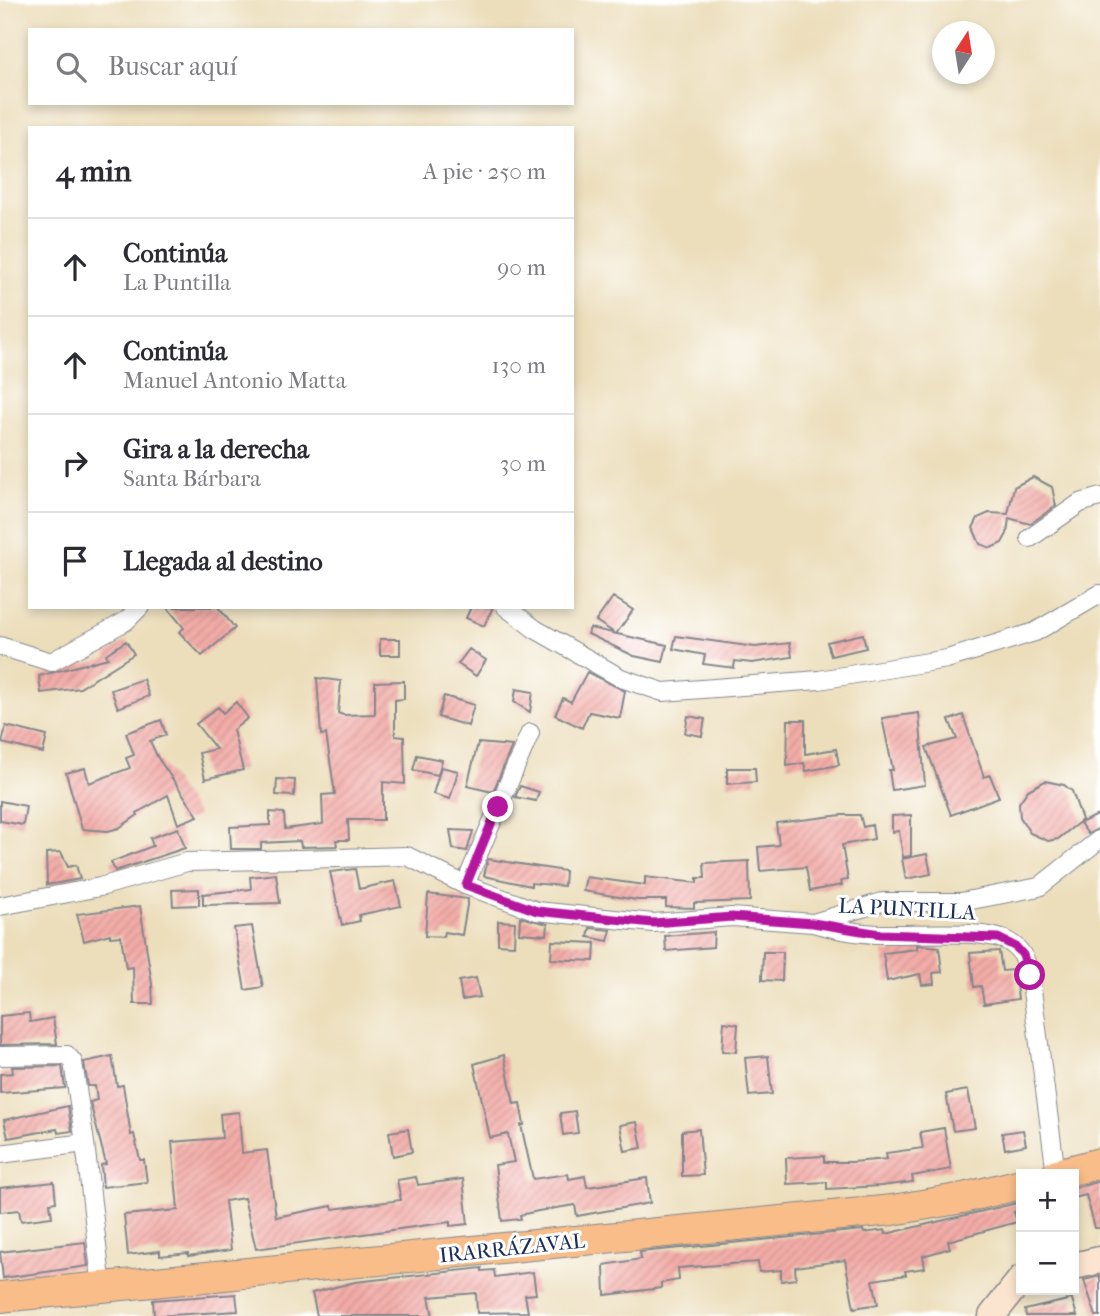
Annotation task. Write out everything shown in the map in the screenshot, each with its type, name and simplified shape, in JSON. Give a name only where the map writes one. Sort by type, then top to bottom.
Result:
[{"type":"main road","points":[[1076,1169],[1100,1163]]},
{"type":"main road","name":"IRARRÁZAVAL","points":[[0,1297],[893,1210],[1016,1185]]},
{"type":"street","points":[[1030,538],[1080,503],[1100,497]]},
{"type":"street","points":[[509,609],[535,629],[621,678],[663,692],[819,680],[947,660],[1035,632],[1100,594]]},
{"type":"street","points":[[0,646],[51,662],[126,621],[138,609]]},
{"type":"street","points":[[466,885],[530,733]]},
{"type":"street","points":[[813,923],[882,902],[961,902],[1039,887],[1100,839]]},
{"type":"street","name":"LA PUNTILLA","points":[[0,906],[100,887],[187,862],[407,856],[466,885],[537,911],[653,923],[732,917],[813,923],[880,934],[988,936],[1016,947],[1023,955],[1030,975],[1055,1169]]},
{"type":"street","points":[[0,1056],[67,1055],[72,1062],[85,1143],[102,1288]]},
{"type":"street","points":[[0,1154],[85,1143]]},
{"type":"street","points":[[1079,1265],[1100,1259]]},
{"type":"street","points":[[992,1316],[1016,1285]]},
{"type":"building","points":[[1033,477],[1052,487],[1056,506],[1030,524],[1009,518],[1007,534],[1002,543],[991,548],[980,544],[973,528],[978,518],[989,513],[1008,514],[1014,487]]},
{"type":"building","points":[[613,597],[633,610],[616,634],[596,621]]},
{"type":"building","points":[[169,609],[220,609],[235,628],[202,656],[179,632],[184,628]]},
{"type":"building","points":[[470,609],[492,609],[484,626],[466,618]]},
{"type":"building","points":[[590,628],[667,645],[663,662],[634,656],[588,634]]},
{"type":"building","points":[[863,634],[866,648],[831,656],[827,642]]},
{"type":"building","points":[[676,636],[755,647],[790,643],[792,657],[752,663],[735,661],[734,668],[703,664],[705,655],[673,649]]},
{"type":"building","points":[[380,639],[400,639],[400,655],[380,655]]},
{"type":"building","points":[[126,641],[134,654],[80,688],[41,693],[39,676],[108,658],[106,654]]},
{"type":"building","points":[[469,649],[486,660],[476,676],[458,664]]},
{"type":"building","points":[[587,672],[625,691],[620,718],[589,712],[582,728],[555,715],[563,698],[571,702]]},
{"type":"building","points":[[317,678],[341,681],[338,713],[343,715],[375,714],[375,682],[404,681],[404,699],[395,700],[395,736],[404,737],[405,784],[383,782],[383,820],[348,820],[349,840],[336,840],[337,846],[301,847],[300,841],[261,843],[261,849],[231,849],[230,827],[270,825],[270,812],[284,813],[285,829],[323,824],[322,795],[335,794],[326,734],[321,735]]},
{"type":"building","points":[[143,679],[149,696],[118,708],[111,690]]},
{"type":"building","points":[[516,689],[533,692],[530,712],[514,702]]},
{"type":"building","points":[[444,696],[474,705],[468,726],[438,717]]},
{"type":"building","points":[[236,702],[248,718],[233,730],[243,770],[205,779],[199,753],[216,749],[196,724],[218,707],[223,713]]},
{"type":"building","points":[[919,713],[925,785],[892,790],[889,770],[893,770],[882,718]]},
{"type":"building","points":[[963,715],[984,777],[990,775],[999,797],[951,815],[926,747],[957,739],[949,720]]},
{"type":"building","points":[[688,716],[705,719],[702,736],[685,733]]},
{"type":"building","points":[[161,720],[166,735],[150,741],[158,758],[198,816],[178,824],[168,795],[137,813],[138,815],[119,828],[108,831],[82,829],[66,773],[85,768],[89,783],[130,768],[126,758],[134,755],[126,733]]},
{"type":"building","points":[[788,720],[805,720],[805,754],[836,749],[839,765],[806,771],[804,763],[787,766]]},
{"type":"building","points":[[6,726],[47,736],[43,753],[2,743]]},
{"type":"building","points":[[478,743],[512,746],[493,792],[467,786]]},
{"type":"building","points":[[417,755],[442,760],[438,775],[413,770]]},
{"type":"building","points":[[441,767],[458,771],[450,799],[433,794]]},
{"type":"building","points":[[727,768],[755,768],[756,782],[727,784]]},
{"type":"building","points":[[277,779],[295,780],[294,796],[276,795]]},
{"type":"building","points":[[1045,781],[1064,785],[1072,791],[1082,820],[1058,839],[1048,841],[1030,833],[1020,817],[1019,803],[1028,790]]},
{"type":"building","points":[[520,786],[539,792],[536,801],[515,797]]},
{"type":"building","points":[[0,801],[26,806],[23,825],[0,821]]},
{"type":"building","points":[[1100,814],[1100,828],[1088,834],[1080,823]]},
{"type":"building","points":[[860,815],[863,827],[872,825],[874,839],[842,845],[848,880],[841,881],[842,885],[810,891],[806,867],[760,871],[758,847],[779,845],[776,823]]},
{"type":"building","points":[[911,815],[911,856],[903,857],[899,831],[892,832],[892,816]]},
{"type":"building","points":[[178,828],[185,848],[115,871],[111,862],[153,846],[150,838]]},
{"type":"building","points":[[450,830],[473,831],[467,851],[453,849]]},
{"type":"building","points":[[61,852],[68,867],[76,865],[80,879],[47,885],[46,853]]},
{"type":"building","points":[[927,854],[931,874],[906,879],[902,859]]},
{"type":"building","points":[[488,859],[565,871],[564,886],[531,883],[531,886],[484,876]]},
{"type":"building","points":[[749,861],[750,901],[694,903],[694,908],[666,907],[666,900],[637,900],[583,891],[586,877],[645,885],[645,877],[697,883],[697,878],[705,878],[704,863]]},
{"type":"building","points":[[355,869],[359,889],[395,881],[401,906],[359,915],[360,921],[342,925],[330,872]]},
{"type":"building","points":[[276,874],[280,903],[203,905],[203,894],[251,889],[250,877]]},
{"type":"building","points":[[199,889],[199,905],[173,906],[172,890]]},
{"type":"building","points":[[428,894],[468,899],[462,935],[444,932],[443,937],[425,936]]},
{"type":"building","points":[[140,906],[153,1004],[134,1004],[133,967],[126,968],[121,936],[110,937],[110,934],[84,941],[77,914]]},
{"type":"building","points":[[520,917],[548,924],[547,935],[519,933]]},
{"type":"building","points":[[498,921],[515,922],[514,945],[498,944]]},
{"type":"building","points":[[252,926],[263,987],[245,990],[234,928]]},
{"type":"building","points":[[590,928],[611,930],[608,941],[588,937]]},
{"type":"building","points":[[714,932],[713,947],[666,951],[665,936]]},
{"type":"building","points":[[552,941],[595,943],[594,961],[551,959]]},
{"type":"building","points":[[917,945],[939,947],[942,972],[933,973],[934,984],[922,985],[920,974],[887,981],[883,953],[917,949]]},
{"type":"building","points":[[999,951],[1002,971],[1014,970],[1018,999],[984,1004],[981,986],[974,987],[970,953]]},
{"type":"building","points":[[763,952],[783,952],[782,981],[762,980]]},
{"type":"building","points":[[476,978],[480,997],[462,1000],[459,981]]},
{"type":"building","points":[[29,1013],[30,1022],[53,1018],[57,1044],[0,1045],[0,1016]]},
{"type":"building","points":[[724,1022],[738,1024],[736,1052],[722,1051]]},
{"type":"building","points":[[504,1055],[514,1104],[520,1103],[524,1125],[521,1125],[533,1179],[568,1174],[569,1179],[585,1176],[587,1187],[647,1178],[650,1203],[577,1216],[575,1205],[520,1215],[521,1219],[502,1221],[495,1165],[514,1162],[508,1134],[490,1138],[474,1064]]},
{"type":"building","points":[[112,1056],[117,1086],[123,1085],[131,1135],[134,1134],[140,1160],[144,1160],[147,1182],[103,1187],[101,1165],[106,1164],[90,1102],[97,1100],[95,1086],[88,1086],[84,1062]]},
{"type":"building","points":[[768,1056],[772,1094],[749,1096],[745,1058]]},
{"type":"building","points":[[62,1066],[65,1088],[0,1093],[0,1074],[13,1073],[12,1067]]},
{"type":"building","points":[[968,1090],[975,1128],[953,1131],[946,1094]]},
{"type":"building","points":[[68,1106],[72,1131],[58,1133],[57,1129],[8,1138],[4,1120]]},
{"type":"building","points":[[575,1111],[578,1133],[563,1135],[560,1113]]},
{"type":"building","points":[[239,1112],[242,1153],[267,1150],[276,1217],[332,1206],[333,1209],[401,1200],[397,1180],[416,1177],[418,1185],[463,1179],[468,1224],[450,1226],[450,1222],[256,1249],[244,1198],[225,1201],[231,1250],[188,1256],[188,1253],[160,1256],[160,1251],[128,1255],[124,1215],[178,1210],[172,1142],[222,1138],[220,1114]]},
{"type":"building","points":[[637,1122],[642,1148],[625,1151],[620,1125]]},
{"type":"building","points":[[944,1128],[951,1169],[912,1176],[913,1182],[881,1186],[827,1189],[827,1182],[787,1184],[786,1158],[824,1156],[824,1162],[887,1159],[886,1153],[923,1148],[920,1132]]},
{"type":"building","points":[[408,1129],[412,1152],[393,1156],[389,1132]]},
{"type":"building","points":[[699,1129],[703,1175],[682,1176],[682,1131]]},
{"type":"building","points":[[1023,1130],[1026,1145],[1005,1149],[1002,1133]]},
{"type":"building","points":[[1100,1181],[1100,1228],[1095,1228],[1086,1195],[1079,1197],[1079,1187]]},
{"type":"building","points":[[54,1182],[56,1202],[50,1203],[52,1217],[21,1221],[19,1210],[0,1212],[0,1188]]},
{"type":"building","points":[[1016,1203],[1016,1222],[948,1241],[950,1248],[923,1256],[925,1268],[905,1271],[906,1275],[873,1280],[878,1304],[854,1308],[845,1260],[795,1267],[796,1279],[781,1281],[781,1270],[759,1272],[758,1262],[678,1268],[679,1280],[661,1283],[661,1288],[605,1295],[604,1265],[641,1259],[640,1252],[863,1230],[864,1233],[885,1230],[886,1234]]},
{"type":"building","points":[[85,1242],[88,1266],[3,1278],[0,1252]]},
{"type":"building","points":[[482,1268],[482,1271],[494,1270],[495,1277],[533,1272],[536,1294],[525,1295],[528,1312],[477,1313],[476,1293],[429,1297],[433,1316],[317,1316],[312,1293],[355,1282]]},
{"type":"building","points":[[1100,1276],[1100,1316],[1096,1316],[1084,1280]]},
{"type":"building","points":[[236,1294],[238,1311],[154,1316],[153,1300]]},
{"type":"building","points":[[1072,1299],[1077,1316],[1026,1316],[1025,1310]]},
{"type":"route","points":[[498,807],[466,885],[537,911],[653,923],[732,917],[813,923],[835,929],[880,934],[988,936],[1008,941],[1016,947],[1028,965],[1030,975]]}]
